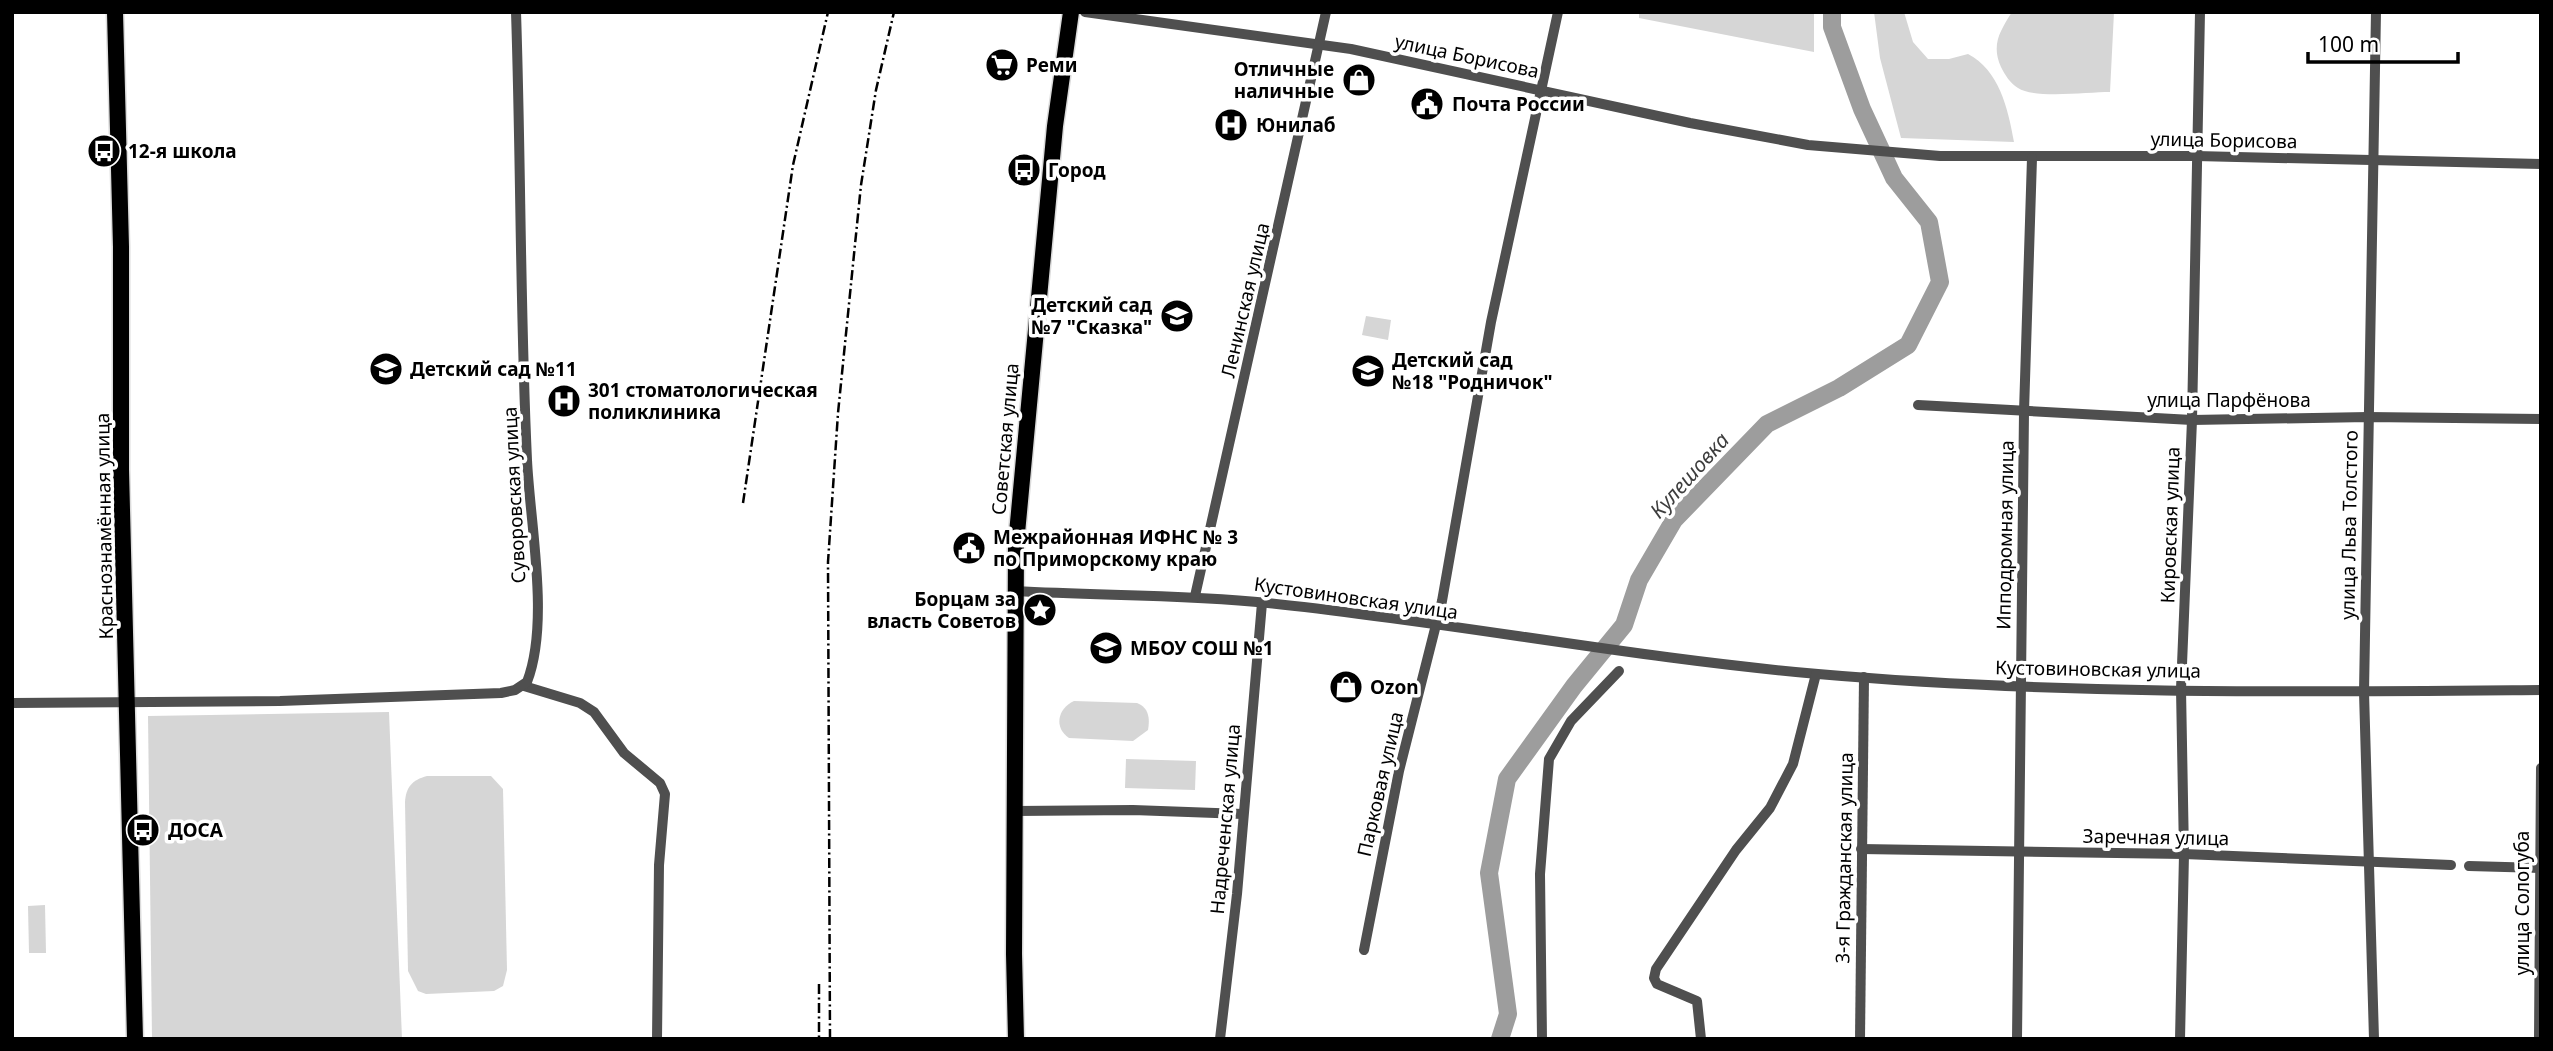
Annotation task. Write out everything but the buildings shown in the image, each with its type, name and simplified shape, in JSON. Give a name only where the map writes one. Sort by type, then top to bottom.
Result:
[{"type":"main road","name":"Краснознамённая улица","points":[[115,12],[121,247],[121,469],[135,1039]]},
{"type":"main road","name":"Советская улица","points":[[1016,1039],[1014,592],[1024,445],[1055,126],[1071,12]]},
{"type":"street","name":"Суворовская улица","points":[[516,12],[527,460],[537,599],[534,657],[524,686]]},
{"type":"street","name":"улица Борисова","points":[[1085,12],[1319,46],[1351,48],[1690,123],[1839,148],[2032,158],[2196,156],[2541,164]]},
{"type":"street","name":"Ленинская улица","points":[[1195,596],[1326,12]]},
{"type":"street","points":[[1543,90],[1558,12]]},
{"type":"street","name":"Кировская улица","points":[[2180,1039],[2184,854],[2181,689],[2192,420],[2200,12]]},
{"type":"street","name":"улица Льва Толстого","points":[[2374,1039],[2364,692],[2376,12]]},
{"type":"street","name":"Парковая улица","points":[[1364,950],[1399,771],[1436,627],[1496,296],[1543,90]]},
{"type":"street","name":"Ипподромная улица","points":[[2017,1039],[2024,412],[2032,158]]},
{"type":"street","name":"улица Парфёнова","points":[[1918,405],[2192,420],[2368,417],[2541,419]]},
{"type":"street","name":"Кустовиновская улица","points":[[1014,592],[1195,596],[1816,674],[2021,686],[2364,692],[2541,690]]},
{"type":"street","name":"Надреченская улица","points":[[1220,1039],[1235,915],[1262,603]]},
{"type":"street","points":[[1542,1039],[1540,874],[1549,759],[1571,721],[1619,671]]},
{"type":"street","points":[[1701,1039],[1698,1001],[1657,984],[1654,978],[1656,969],[1736,850],[1770,808],[1796,755],[1816,674]]},
{"type":"street","name":"3-я Гражданская улица","points":[[1860,1039],[1864,677]]},
{"type":"street","points":[[12,703],[280,701],[500,693],[524,686],[580,703],[594,712],[624,753],[660,783],[664,794],[659,865],[657,1039]]},
{"type":"street","name":"улица Сологуба","points":[[2539,1039],[2541,768]]},
{"type":"street","points":[[1014,811],[1133,810],[1243,814]]},
{"type":"street","name":"Заречная улица","points":[[1861,849],[2184,854],[2451,865]]},
{"type":"street","points":[[2469,866],[2540,868]]},
{"type":"shaded area","points":[[1639,12],[1814,12],[1814,52],[1639,18]]},
{"type":"shaded area","points":[[1874,12],[1904,12],[1913,42],[1928,59],[1949,59],[1968,54],[1979,61],[1995,80],[2000,91],[2014,142],[1901,138],[1880,58]]},
{"type":"shaded area","points":[[2012,12],[2114,12],[2110,92],[2048,94],[2026,91],[2015,86],[2003,70],[1997,52],[2001,32]]},
{"type":"shaded area","points":[[1366,316],[1391,320],[1388,340],[1362,335]]},
{"type":"shaded area","points":[[1074,701],[1137,703],[1148,714],[1148,730],[1133,741],[1069,738],[1061,729],[1060,719],[1064,709]]},
{"type":"shaded area","points":[[389,712],[402,1039],[152,1039],[148,716]]},
{"type":"shaded area","points":[[1126,759],[1196,761],[1195,790],[1125,788]]},
{"type":"shaded area","points":[[427,776],[491,776],[503,789],[507,970],[503,986],[494,991],[426,994],[418,991],[408,971],[405,802],[411,785]]},
{"type":"shaded area","points":[[45,905],[46,953],[29,953],[28,906]]},
{"type":"waterway","name":"Кулешовка","points":[[1500,1039],[1508,1014],[1489,873],[1507,779],[1574,686],[1624,625],[1639,580],[1674,520],[1767,424],[1839,388],[1908,345],[1940,282],[1929,222],[1894,178],[1862,109],[1832,27],[1832,12]]},
{"type":"railway","points":[[743,503],[793,165],[828,12]]},
{"type":"railway","points":[[830,1039],[828,562],[838,413],[861,185],[876,90],[894,12]]},
{"type":"railway","points":[[819,984],[819,1039]]},
{"type":"place","name":"Реми","points":[[1002,65]]},
{"type":"place","name":"Отличные наличные","points":[[1359,80]]},
{"type":"place","name":"Почта России","points":[[1427,104]]},
{"type":"place","name":"Юнилаб","points":[[1231,125]]},
{"type":"place","name":"12-я школа","points":[[104,151]]},
{"type":"place","name":"Город","points":[[1024,170]]},
{"type":"place","name":"Детский сад №7 \"Сказка\"","points":[[1177,316]]},
{"type":"place","name":"Детский сад №11","points":[[386,369]]},
{"type":"place","name":"Детский сад №18 \"Родничок\"","points":[[1368,371]]},
{"type":"place","name":"301 стоматологическая поликлиника","points":[[564,401]]},
{"type":"place","name":"Межрайонная ИФНС № 3 по Приморскому краю","points":[[969,548]]},
{"type":"place","name":"Борцам за власть Советов","points":[[1040,610]]},
{"type":"place","name":"МБОУ СОШ №1","points":[[1106,648]]},
{"type":"place","name":"Ozon","points":[[1346,687]]},
{"type":"place","name":"ДОСА","points":[[143,830]]}]
